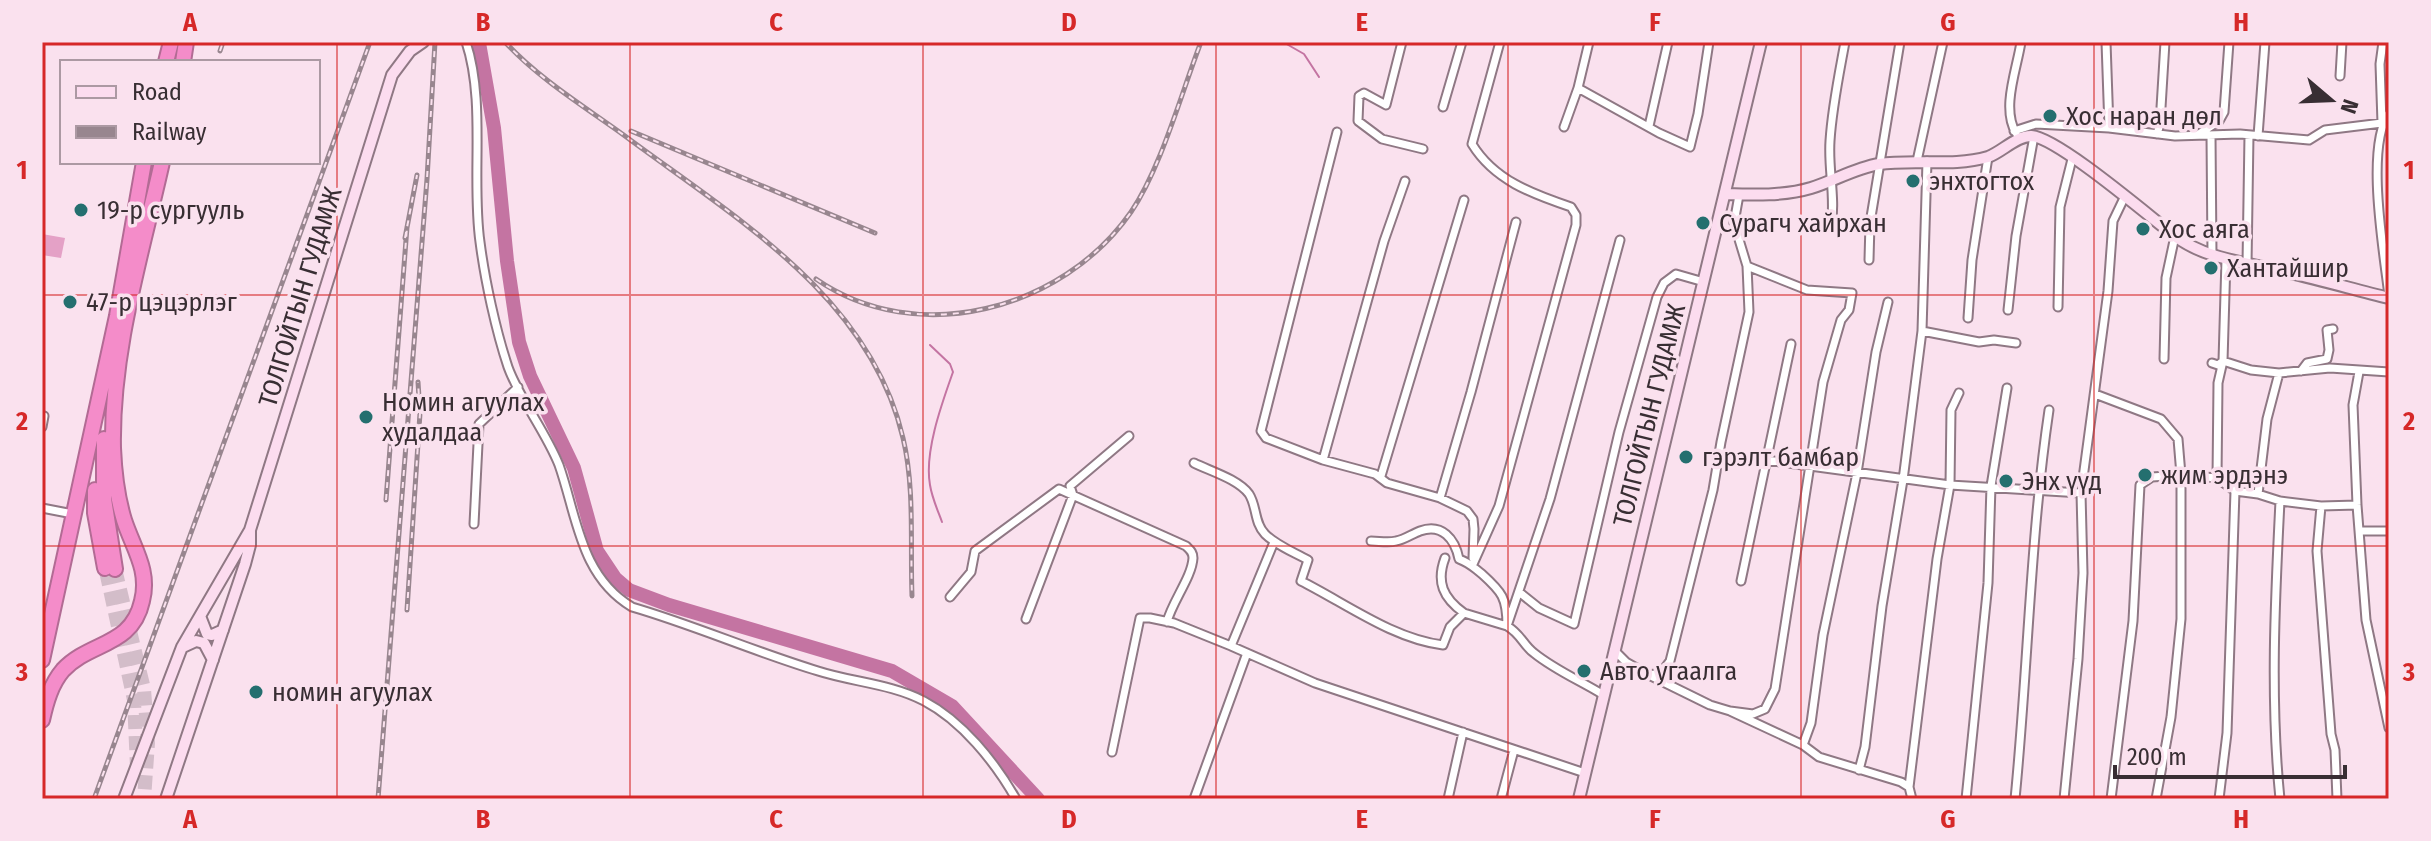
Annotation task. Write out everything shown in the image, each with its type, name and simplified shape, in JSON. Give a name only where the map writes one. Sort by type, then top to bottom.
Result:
[{"type":"highway","points":[[42,660],[120,301],[144,164]]},
{"type":"highway","points":[[42,720],[59,675],[73,661],[124,633],[136,618],[143,600],[144,571],[124,519],[116,485],[113,416],[117,363],[162,164]]},
{"type":"highway","points":[[92,427],[96,438],[95,513],[110,570],[104,499],[104,440],[113,416]]},
{"type":"main road","name":"ТОЛГОЙТЫН ГУДАМЖ","points":[[166,799],[247,555],[250,530],[392,75],[410,51],[423,42]]},
{"type":"main road","name":"ТОЛГОЙТЫН ГУДАМЖ","points":[[1579,799],[1761,42]]},
{"type":"main road","points":[[1726,194],[1796,191],[1878,164],[1956,162],[1988,157],[2017,135],[2034,136],[2047,141],[2125,196],[2175,236],[2212,255],[2389,297]]},
{"type":"main road","name":"ТОЛГОЙТЫН ГУДАМЖ","points":[[124,799],[182,647],[250,530]]},
{"type":"main road","points":[[200,616],[207,634],[223,630]]},
{"type":"main road","points":[[182,647],[200,641],[208,646],[213,660]]},
{"type":"street","points":[[466,42],[474,88],[479,238],[508,369],[558,464],[586,555],[601,580],[620,600],[632,607],[820,672],[899,692],[933,707],[951,719],[977,746],[1016,799]]},
{"type":"street","points":[[1402,42],[1386,105],[1364,93],[1359,96],[1358,121],[1382,139],[1423,149]]},
{"type":"street","points":[[1443,107],[1462,42]]},
{"type":"street","points":[[1473,564],[1499,506],[1576,225],[1576,215],[1571,207],[1537,196],[1511,183],[1484,163],[1472,144],[1500,42]]},
{"type":"street","points":[[1564,127],[1578,88],[1589,42]]},
{"type":"street","points":[[1649,126],[1668,42]]},
{"type":"street","points":[[1578,88],[1690,147],[1709,42]]},
{"type":"street","points":[[1831,227],[1834,199],[1830,180],[1830,141],[1845,42]]},
{"type":"street","points":[[1869,260],[1870,223],[1878,164],[1900,42]]},
{"type":"street","points":[[1859,770],[1865,747],[1922,331],[1922,161],[1943,42]]},
{"type":"street","points":[[2021,42],[2009,109],[2010,123],[2017,135],[2036,124],[2157,134],[2254,135],[2309,140],[2325,130],[2382,123],[2389,113]]},
{"type":"street","points":[[2106,42],[2109,128]]},
{"type":"street","points":[[2157,134],[2165,42]]},
{"type":"street","points":[[2198,136],[2219,121],[2224,112],[2229,42]]},
{"type":"street","points":[[2247,265],[2254,135],[2265,42]]},
{"type":"street","points":[[2340,76],[2342,42]]},
{"type":"street","points":[[2383,42],[2378,176],[2389,297]]},
{"type":"street","points":[[1337,132],[1261,431],[1266,438],[1323,460],[1381,476],[1387,483],[1440,498],[1467,511],[1473,519],[1473,564]]},
{"type":"street","points":[[2211,135],[2212,255]]},
{"type":"street","points":[[2008,310],[2016,236],[2034,136]]},
{"type":"street","points":[[1968,318],[1972,260],[1988,157]]},
{"type":"street","points":[[2058,307],[2060,207],[2072,159]]},
{"type":"street","points":[[1323,460],[1384,241],[1405,181]]},
{"type":"street","points":[[1649,675],[1661,673],[1670,661],[1713,490],[1749,312],[1747,266],[1734,223],[1739,195]]},
{"type":"street","points":[[2064,799],[2083,573],[2081,493],[2108,291],[2113,221],[2125,196]]},
{"type":"street","points":[[1381,476],[1464,200]]},
{"type":"street","points":[[1440,498],[1516,222]]},
{"type":"street","points":[[2164,359],[2166,278],[2175,236]]},
{"type":"street","points":[[1507,626],[1550,499],[1620,240]]},
{"type":"street","points":[[2217,478],[2218,383],[2223,361],[2226,259]]},
{"type":"street","points":[[1730,711],[1753,714],[1765,709],[1775,689],[1823,382],[1841,320],[1849,310],[1852,293],[1807,290],[1747,266]]},
{"type":"street","points":[[1519,592],[1539,608],[1574,624],[1619,432],[1657,297],[1664,283],[1676,274],[1704,282]]},
{"type":"street","points":[[1803,745],[1811,723],[1823,635],[1888,302]]},
{"type":"street","points":[[2301,371],[2307,363],[2327,359],[2327,330],[2333,329]]},
{"type":"street","points":[[1922,331],[1979,342],[1994,340],[2016,343]]},
{"type":"street","points":[[1741,581],[1791,344]]},
{"type":"street","points":[[2212,363],[2218,365],[2223,361]]},
{"type":"street","points":[[2223,361],[2251,370],[2279,373],[2330,368],[2389,372]]},
{"type":"street","points":[[2359,372],[2353,405],[2366,620],[2389,728]]},
{"type":"street","points":[[2258,494],[2267,419],[2279,373]]},
{"type":"street","points":[[474,524],[479,424],[518,387]]},
{"type":"street","points":[[1966,799],[1988,583],[1991,486],[2007,388]]},
{"type":"street","points":[[1912,799],[1909,787],[1937,559],[1950,485],[1951,410],[1959,393]]},
{"type":"street","points":[[2095,394],[2161,419],[2178,439],[2181,619],[2171,717],[2156,799]]},
{"type":"street","points":[[2015,799],[2025,700],[2037,490],[2049,410]]},
{"type":"street","points":[[42,427],[44,416]]},
{"type":"street","points":[[1026,619],[1073,495],[1070,486],[1129,436]]},
{"type":"street","points":[[1766,460],[1950,485],[2081,493]]},
{"type":"street","points":[[1194,463],[1248,493],[1258,526],[1274,542],[1308,560],[1301,581],[1366,618],[1430,643],[1443,645],[1450,627],[1464,613]]},
{"type":"street","points":[[2111,799],[2133,621],[2140,485],[2152,477],[2181,475],[2217,478],[2235,491],[2280,501],[2321,506],[2357,505]]},
{"type":"street","points":[[950,597],[971,572],[975,551],[1059,489],[1191,551],[1193,557],[1167,622]]},
{"type":"street","points":[[2219,799],[2227,733],[2235,491]]},
{"type":"street","points":[[2280,501],[2274,619],[2274,743],[2280,799]]},
{"type":"street","points":[[2321,506],[2317,551],[2337,799]]},
{"type":"street","points":[[42,508],[73,514]]},
{"type":"street","points":[[1371,541],[1396,541],[1423,530],[1437,530],[1449,535],[1456,545],[1459,559],[1473,564],[1503,596],[1507,606],[1507,626]]},
{"type":"street","points":[[2359,531],[2389,531]]},
{"type":"street","points":[[1231,646],[1274,542]]},
{"type":"street","points":[[1445,558],[1440,573],[1445,597],[1464,613],[1507,626],[1519,633],[1532,652],[1567,676],[1602,694]]},
{"type":"street","points":[[1112,752],[1140,618],[1150,618],[1231,646],[1315,683],[1585,773]]},
{"type":"street","points":[[1614,650],[1626,662],[1649,675],[1803,745],[1819,757],[1886,776],[1909,787]]},
{"type":"street","points":[[1194,799],[1247,653]]},
{"type":"street","points":[[1448,799],[1463,732]]},
{"type":"street","points":[[1501,799],[1514,750]]},
{"type":"shaded area","points":[[42,234],[65,238],[61,258],[42,255]]},
{"type":"waterway","points":[[1283,42],[1304,54],[1319,77]]},
{"type":"waterway","points":[[479,43],[494,128],[507,261],[519,342],[530,376],[574,468],[597,551],[615,578],[629,590],[669,605],[892,671],[952,706],[1038,799]]},
{"type":"waterway","points":[[930,345],[950,364],[953,372],[935,428],[930,458],[931,490],[942,522]]},
{"type":"tunnel","points":[[115,569],[144,689],[148,743],[144,799]]},
{"type":"tunnel","points":[[106,571],[134,700],[137,767]]},
{"type":"railway","points":[[220,51],[223,42]]},
{"type":"railway","points":[[94,799],[370,42]]},
{"type":"railway","points":[[378,799],[435,42]]},
{"type":"railway","points":[[505,42],[547,80],[752,230],[829,301],[861,342],[886,388],[907,457],[911,497],[912,596]]},
{"type":"railway","points":[[816,279],[856,300],[898,312],[942,314],[986,308],[1028,295],[1067,274],[1102,246],[1142,194],[1161,153],[1201,42]]},
{"type":"railway","points":[[631,131],[875,233]]},
{"type":"railway","points":[[405,238],[417,175]]},
{"type":"railway","points":[[386,500],[407,227]]},
{"type":"railway","points":[[407,610],[420,413],[418,382]]},
{"type":"place","name":"Хос наран дөл","points":[[2050,116]]},
{"type":"place","name":"энхтогтох","points":[[1913,181]]},
{"type":"place","name":"19-р сургууль","points":[[81,210]]},
{"type":"place","name":"Сурагч хайрхан","points":[[1703,223]]},
{"type":"place","name":"Хос аяга","points":[[2143,229]]},
{"type":"place","name":"Хантайшир","points":[[2211,268]]},
{"type":"place","name":"47-р цэцэрлэг","points":[[70,302]]},
{"type":"place","name":"Номин агуулах худалдаа","points":[[366,417]]},
{"type":"place","name":"гэрэлт бамбар","points":[[1686,457]]},
{"type":"place","name":"жим эрдэнэ","points":[[2145,475]]},
{"type":"place","name":"Энх үүд","points":[[2006,481]]},
{"type":"place","name":"Авто угаалга","points":[[1584,671]]},
{"type":"place","name":"номин агуулах","points":[[256,692]]}]
